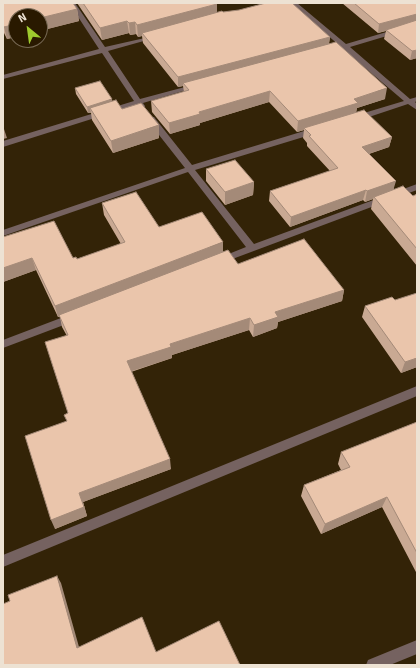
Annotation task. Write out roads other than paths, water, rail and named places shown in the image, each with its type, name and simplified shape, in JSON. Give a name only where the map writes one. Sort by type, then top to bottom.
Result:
[{"type":"street","points":[[72,3],[138,102],[252,248]]},
{"type":"street","points":[[293,3],[345,47],[413,100],[417,108]]},
{"type":"street","points":[[322,53],[417,25]]},
{"type":"street","points":[[3,77],[164,34]]},
{"type":"street","points":[[3,144],[138,102],[207,83]]},
{"type":"street","points":[[349,120],[413,100]]},
{"type":"street","points":[[3,233],[189,169],[326,127]]},
{"type":"street","points":[[208,265],[417,187]]},
{"type":"street","points":[[3,344],[83,313]]},
{"type":"street","points":[[3,561],[417,391]]},
{"type":"street","points":[[373,665],[417,647]]}]
